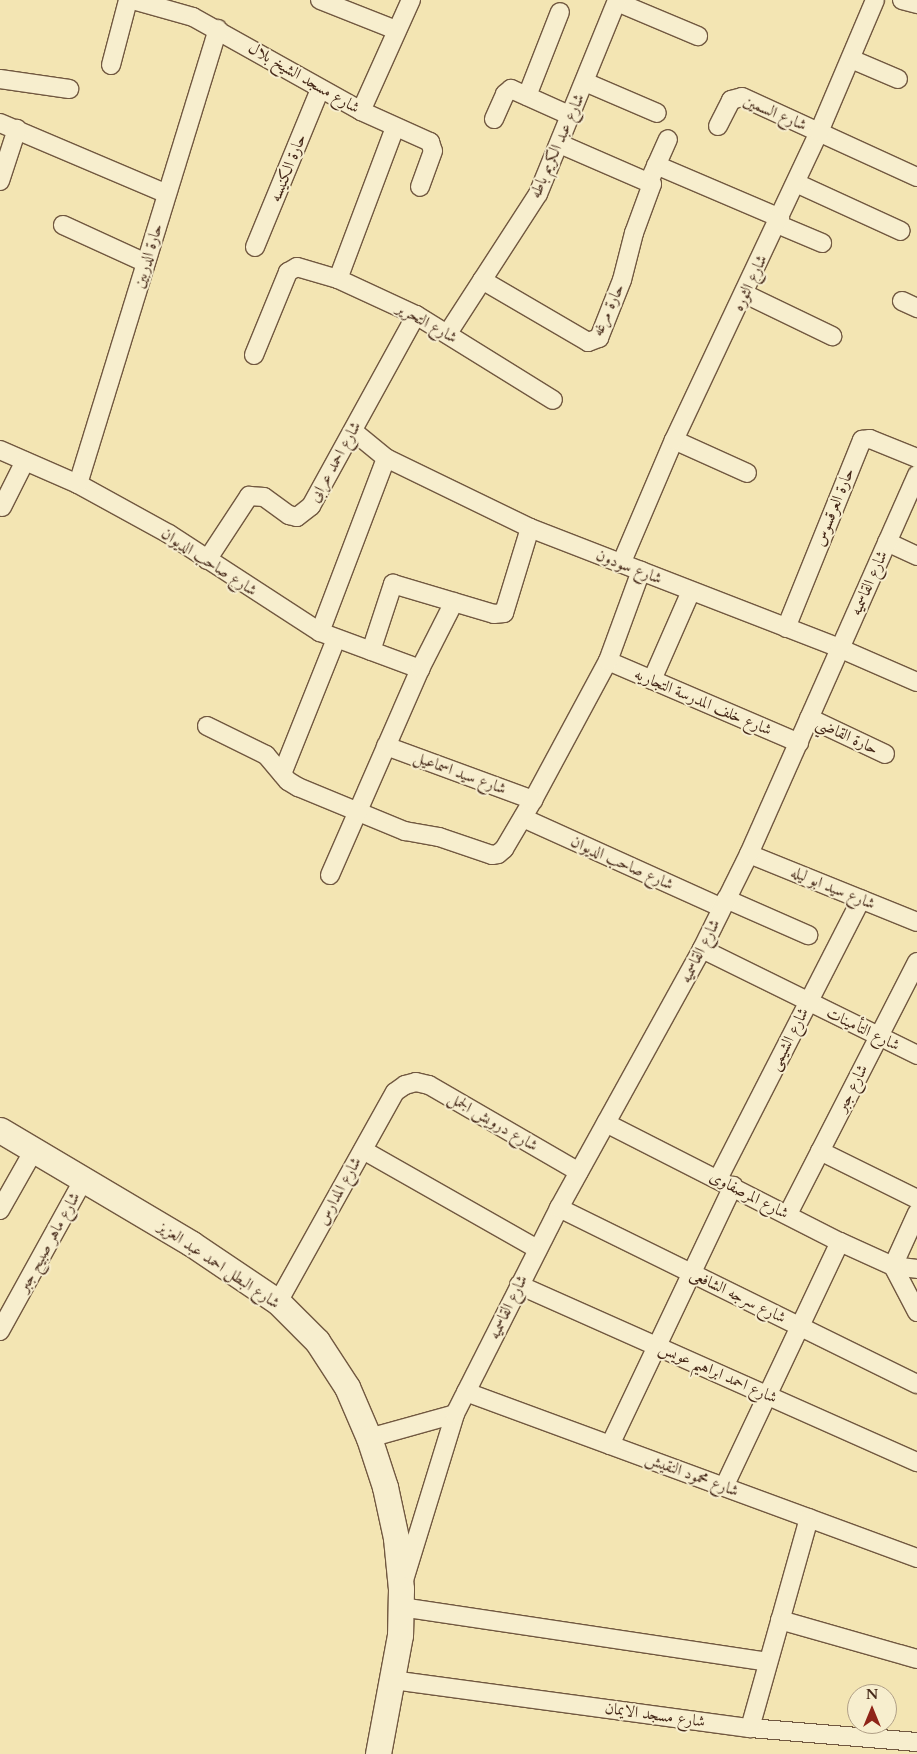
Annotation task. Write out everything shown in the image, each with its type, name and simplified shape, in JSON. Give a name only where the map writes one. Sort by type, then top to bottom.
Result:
[{"type":"main road","name":"شارع البطل احمد عبد العزيز","points":[[0,1130],[192,1244],[278,1302],[317,1341],[347,1387],[369,1438],[395,1530],[401,1598],[393,1680],[378,1754]]},
{"type":"street","points":[[111,66],[128,0]]},
{"type":"street","points":[[320,0],[396,30]]},
{"type":"street","points":[[361,111],[411,0]]},
{"type":"street","name":"شارع الثوره","points":[[621,564],[674,440],[745,294],[852,59],[875,0]]},
{"type":"street","points":[[902,0],[917,4]]},
{"type":"street","name":"شارع مسجد الشيخ بلال","points":[[144,1],[176,10],[218,29],[320,89],[433,146],[420,187]]},
{"type":"street","points":[[617,1],[698,36]]},
{"type":"street","name":"شارع عبد الكريم باطه","points":[[448,333],[538,194],[617,1]]},
{"type":"street","points":[[527,96],[560,12]]},
{"type":"street","name":"حارة الدربين","points":[[78,484],[218,29]]},
{"type":"street","points":[[852,59],[898,78]]},
{"type":"street","points":[[0,79],[69,89]]},
{"type":"street","points":[[585,82],[657,113]]},
{"type":"street","name":"حارة الكنيسه","points":[[255,247],[320,89]]},
{"type":"street","points":[[494,119],[508,90],[527,96],[571,116]]},
{"type":"street","name":"شارع السمين","points":[[718,126],[732,100],[738,96],[819,132]]},
{"type":"street","points":[[0,123],[167,194]]},
{"type":"street","points":[[338,279],[395,127]]},
{"type":"street","points":[[0,181],[17,129]]},
{"type":"street","points":[[819,132],[917,177]]},
{"type":"street","points":[[560,144],[650,183],[668,139]]},
{"type":"street","points":[[656,165],[779,221],[822,244]]},
{"type":"street","name":"حارة مرغه","points":[[482,280],[588,342],[596,341],[622,280],[634,233],[650,183]]},
{"type":"street","points":[[796,183],[901,231]]},
{"type":"street","points":[[63,224],[146,263]]},
{"type":"street","name":"شارع التحرير","points":[[254,355],[292,268],[338,279],[416,315],[448,333],[553,400]]},
{"type":"street","points":[[745,294],[832,336]]},
{"type":"street","name":"شارع احمد عرابى","points":[[208,560],[249,496],[264,497],[289,515],[304,514],[353,431],[416,315]]},
{"type":"street","name":"شارع سودون","points":[[353,431],[386,458],[530,528],[839,648],[917,682]]},
{"type":"street","name":"حارة العرقسوس","points":[[786,628],[862,440],[870,439],[917,458]]},
{"type":"street","points":[[674,440],[747,473]]},
{"type":"street","name":"شارع صاحب الديوان","points":[[0,450],[78,484],[169,534],[328,636],[420,669]]},
{"type":"street","points":[[282,774],[386,458]]},
{"type":"street","points":[[2,506],[25,460]]},
{"type":"street","name":"شارع القاسميه","points":[[401,1598],[455,1414],[537,1249],[702,948],[749,854],[917,474]]},
{"type":"street","points":[[370,651],[393,584],[494,614],[504,613],[530,528]]},
{"type":"street","points":[[887,542],[917,556]]},
{"type":"street","points":[[207,726],[266,755],[282,774],[298,787],[405,831],[439,837],[492,855],[498,854],[533,800],[608,661],[641,571]]},
{"type":"street","points":[[652,680],[691,591]]},
{"type":"street","points":[[330,875],[420,669],[454,602]]},
{"type":"street","name":"شارع خلف المدرسة التجاريه","points":[[608,661],[798,742]]},
{"type":"street","name":"حارة القاضي","points":[[809,718],[886,754]]},
{"type":"street","name":"شارع سيد اسماعيل","points":[[386,746],[533,800]]},
{"type":"street","name":"شارع صاحب الديوان","points":[[522,818],[724,903],[808,935]]},
{"type":"street","name":"شارع سيد ابو ليله","points":[[749,854],[860,899],[916,919]]},
{"type":"street","name":"شارع الشيمى","points":[[610,1445],[692,1273],[725,1183],[808,1001],[860,899]]},
{"type":"street","name":"شارع التأمينات","points":[[702,948],[917,1055]]},
{"type":"street","name":"شارع جبر","points":[[788,1214],[917,962]]},
{"type":"street","name":"شارع درويش الجمل","points":[[405,1085],[416,1082],[429,1085],[579,1172]]},
{"type":"street","name":"شارع المدارس","points":[[278,1302],[395,1092],[405,1085]]},
{"type":"street","name":"شارع المرصفاوى","points":[[606,1123],[840,1242],[892,1266],[917,1269]]},
{"type":"street","points":[[0,1210],[34,1150]]},
{"type":"street","points":[[363,1150],[537,1249]]},
{"type":"street","points":[[820,1151],[917,1199]]},
{"type":"street","name":"شارع ماهر صبيح جبر","points":[[0,1331],[84,1179]]},
{"type":"street","name":"شارع سرجه الشافعى","points":[[559,1208],[917,1384]]},
{"type":"street","points":[[917,1213],[892,1266],[917,1312]]},
{"type":"street","points":[[724,1487],[840,1242]]},
{"type":"street","name":"شارع احمد ابراهيم عويس","points":[[519,1285],[917,1462]]},
{"type":"street","name":"شارع محمود النقيش","points":[[466,1392],[917,1558]]},
{"type":"street","points":[[369,1438],[455,1414]]},
{"type":"street","points":[[750,1728],[809,1518]]},
{"type":"street","points":[[401,1598],[768,1662]]},
{"type":"street","points":[[780,1620],[917,1659]]},
{"type":"street","name":"شارع مسجد الايمان","points":[[393,1680],[750,1728],[917,1742]]}]
